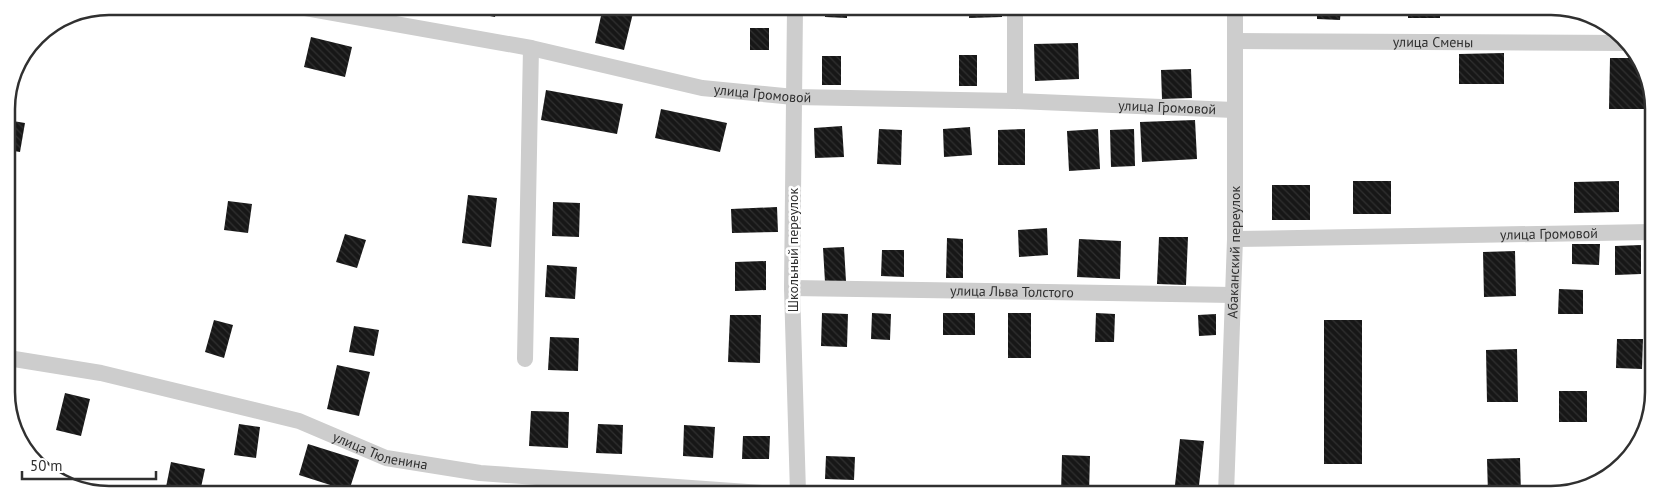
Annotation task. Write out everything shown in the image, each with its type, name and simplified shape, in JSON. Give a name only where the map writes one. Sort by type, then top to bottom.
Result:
[{"type":"street","name":"улица Громовой","points":[[345,15],[531,48],[702,88],[794,97],[1016,101],[1234,110]]},
{"type":"street","name":"Школьный переулок","points":[[795,15],[792,288],[798,486]]},
{"type":"street","points":[[1015,15],[1016,101]]},
{"type":"street","name":"Абаканский переулок","points":[[1226,486],[1235,239],[1235,15]]},
{"type":"street","name":"улица Смены","points":[[1235,41],[1618,43]]},
{"type":"street","points":[[525,359],[531,48]]},
{"type":"street","name":"улица Громовой","points":[[1235,239],[1645,232]]},
{"type":"street","name":"улица Льва Толстого","points":[[792,288],[1233,295]]},
{"type":"street","name":"улица Тюленина","points":[[15,359],[101,373],[299,421],[386,458],[480,473],[663,486]]},
{"type":"building","points":[[601,15],[633,15],[624,50],[595,43]]},
{"type":"building","points":[[825,15],[847,15],[847,18],[825,17]]},
{"type":"building","points":[[969,15],[1002,15],[1002,17],[969,18]]},
{"type":"building","points":[[1171,15],[1214,15],[1214,16]]},
{"type":"building","points":[[1317,15],[1340,15],[1340,20],[1317,19]]},
{"type":"building","points":[[1408,15],[1440,15],[1440,18],[1408,18]]},
{"type":"building","points":[[750,28],[769,28],[769,50],[750,50]]},
{"type":"building","points":[[311,37],[352,47],[345,77],[304,67]]},
{"type":"building","points":[[1078,43],[1079,79],[1035,81],[1034,44]]},
{"type":"building","points":[[1504,53],[1504,84],[1459,84],[1459,54]]},
{"type":"building","points":[[959,55],[977,55],[977,86],[959,86]]},
{"type":"building","points":[[822,56],[841,56],[841,85],[822,85]]},
{"type":"building","points":[[1610,58],[1630,58],[1640,79],[1645,109],[1609,109]]},
{"type":"building","points":[[1191,69],[1192,98],[1162,99],[1161,70]]},
{"type":"building","points":[[546,90],[623,104],[617,134],[541,120]]},
{"type":"building","points":[[661,109],[727,123],[720,152],[655,138]]},
{"type":"building","points":[[1195,120],[1197,159],[1142,162],[1140,122]]},
{"type":"building","points":[[15,121],[25,123],[20,152],[15,151]]},
{"type":"building","points":[[842,126],[844,157],[815,158],[814,128]]},
{"type":"building","points":[[970,127],[972,155],[944,157],[943,129]]},
{"type":"building","points":[[879,129],[902,130],[901,165],[877,164]]},
{"type":"building","points":[[1025,129],[1025,165],[998,165],[998,130]]},
{"type":"building","points":[[1098,129],[1100,169],[1069,171],[1067,131]]},
{"type":"building","points":[[1134,129],[1135,166],[1111,167],[1110,130]]},
{"type":"building","points":[[1353,181],[1391,181],[1391,214],[1353,214]]},
{"type":"building","points":[[1619,181],[1619,212],[1574,213],[1574,182]]},
{"type":"building","points":[[1272,185],[1310,185],[1310,220],[1272,220]]},
{"type":"building","points":[[468,195],[497,198],[491,247],[462,243]]},
{"type":"building","points":[[228,201],[252,204],[248,233],[224,230]]},
{"type":"building","points":[[553,202],[580,203],[579,237],[552,236]]},
{"type":"building","points":[[777,207],[778,232],[732,233],[731,209]]},
{"type":"building","points":[[1047,228],[1048,255],[1019,257],[1018,230]]},
{"type":"building","points":[[345,234],[366,240],[357,268],[336,262]]},
{"type":"building","points":[[1159,237],[1188,237],[1186,285],[1157,284]]},
{"type":"building","points":[[947,238],[963,239],[963,278],[946,278]]},
{"type":"building","points":[[1079,239],[1121,241],[1120,279],[1077,277]]},
{"type":"building","points":[[1572,244],[1600,244],[1599,265],[1572,264]]},
{"type":"building","points":[[1641,245],[1641,274],[1615,275],[1615,246]]},
{"type":"building","points":[[844,247],[846,281],[825,282],[823,248]]},
{"type":"building","points":[[882,250],[904,250],[904,277],[881,276]]},
{"type":"building","points":[[1515,251],[1516,296],[1484,297],[1483,252]]},
{"type":"building","points":[[766,261],[766,290],[735,291],[735,262]]},
{"type":"building","points":[[547,265],[577,267],[575,299],[545,297]]},
{"type":"building","points":[[1559,289],[1583,290],[1583,314],[1558,314]]},
{"type":"building","points":[[822,313],[848,314],[847,347],[821,346]]},
{"type":"building","points":[[872,313],[891,314],[890,340],[871,339]]},
{"type":"building","points":[[943,313],[975,313],[975,335],[943,335]]},
{"type":"building","points":[[1008,313],[1031,313],[1031,358],[1008,358]]},
{"type":"building","points":[[1096,313],[1115,314],[1114,342],[1095,342]]},
{"type":"building","points":[[1216,314],[1216,335],[1199,336],[1198,315]]},
{"type":"building","points":[[730,315],[761,315],[760,363],[728,362]]},
{"type":"building","points":[[214,320],[233,325],[224,358],[205,352]]},
{"type":"building","points":[[1324,320],[1362,320],[1362,464],[1324,464]]},
{"type":"building","points":[[354,326],[379,330],[374,356],[349,352]]},
{"type":"building","points":[[550,337],[579,338],[578,371],[548,370]]},
{"type":"building","points":[[1617,339],[1643,339],[1642,369],[1616,368]]},
{"type":"building","points":[[1517,349],[1518,402],[1487,402],[1486,350]]},
{"type":"building","points":[[337,365],[370,372],[359,416],[327,409]]},
{"type":"building","points":[[1559,391],[1587,391],[1587,422],[1559,422]]},
{"type":"building","points":[[65,393],[90,399],[81,436],[56,430]]},
{"type":"building","points":[[531,411],[569,412],[568,448],[529,446]]},
{"type":"building","points":[[239,424],[260,427],[256,458],[234,455]]},
{"type":"building","points":[[598,424],[623,425],[622,454],[596,453]]},
{"type":"building","points":[[684,425],[715,427],[713,458],[683,456]]},
{"type":"building","points":[[743,436],[770,436],[769,459],[742,459]]},
{"type":"building","points":[[1180,439],[1204,441],[1199,486],[1175,486]]},
{"type":"building","points":[[308,444],[359,460],[351,486],[333,486],[299,475]]},
{"type":"building","points":[[1062,455],[1090,456],[1089,486],[1061,486]]},
{"type":"building","points":[[826,456],[855,457],[854,480],[825,479]]},
{"type":"building","points":[[1520,458],[1521,486],[1488,486],[1487,459]]},
{"type":"building","points":[[171,462],[205,469],[201,486],[166,486]]}]
